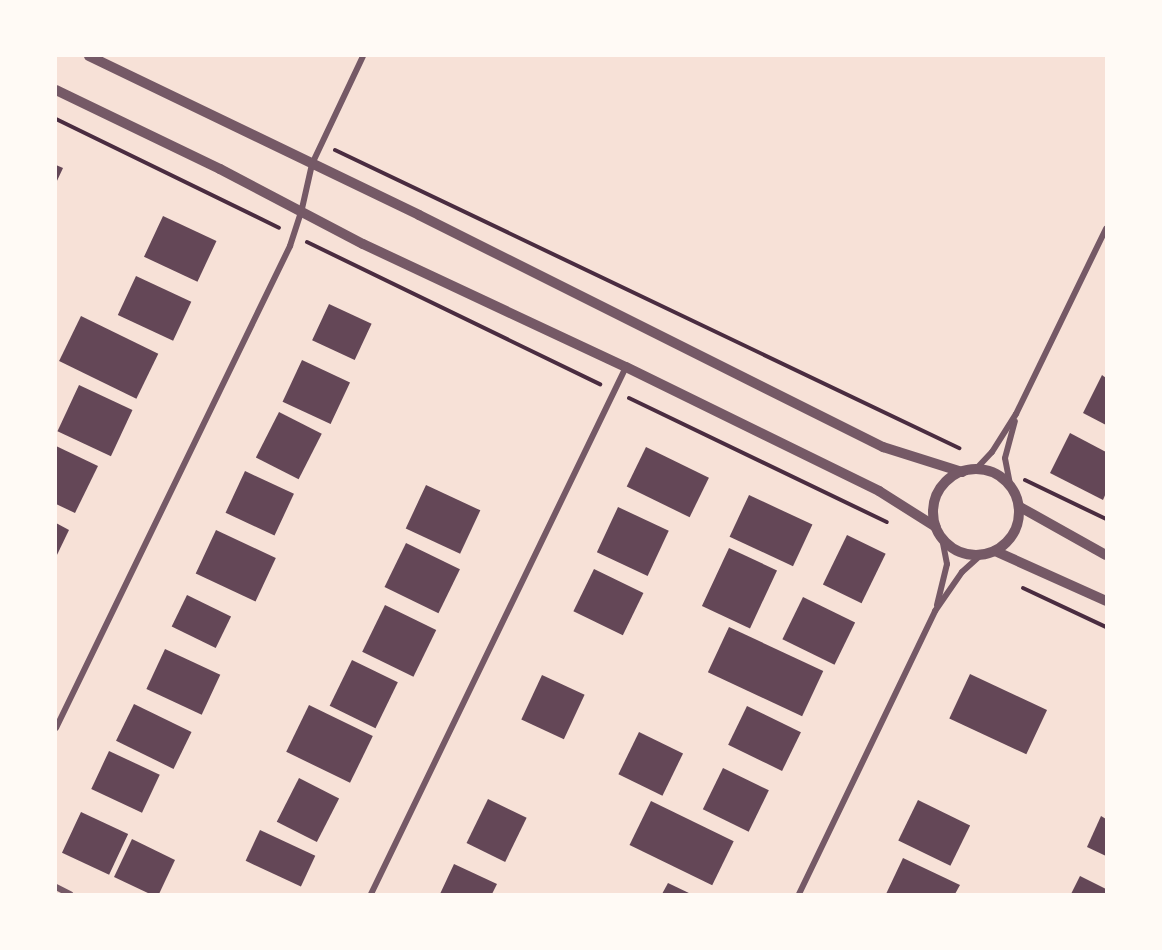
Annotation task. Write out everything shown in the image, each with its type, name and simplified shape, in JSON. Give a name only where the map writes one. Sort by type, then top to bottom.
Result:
[{"type":"street","points":[[89,56],[883,447],[962,472]]},
{"type":"street","points":[[56,728],[294,235],[302,213],[312,164],[363,56]]},
{"type":"street","points":[[56,90],[209,164],[302,213],[879,490],[936,527]]},
{"type":"street","points":[[976,469],[1016,414],[1107,229]]},
{"type":"street","points":[[371,894],[626,367]]},
{"type":"street","points":[[942,539],[953,548],[966,554],[981,555],[995,551],[1007,543],[1015,531],[1020,507],[1010,484],[1005,458],[1016,414]]},
{"type":"street","points":[[935,612],[947,564],[933,513],[941,488],[950,478],[976,469],[989,471],[1010,484]]},
{"type":"street","points":[[1020,507],[1107,555]]},
{"type":"street","points":[[995,551],[1107,601]]},
{"type":"street","points":[[800,894],[935,612],[962,572],[981,555]]},
{"type":"street","points":[[56,887],[70,894]]},
{"type":"path","points":[[56,119],[897,526]]},
{"type":"path","points":[[321,143],[984,460]]},
{"type":"path","points":[[1007,471],[1107,519]]},
{"type":"path","points":[[1013,583],[1107,627]]},
{"type":"building","points":[[56,165],[63,168],[56,183]]},
{"type":"building","points":[[163,216],[216,241],[197,282],[144,257]]},
{"type":"building","points":[[136,276],[191,302],[173,341],[118,315]]},
{"type":"building","points":[[329,304],[372,324],[355,360],[312,340]]},
{"type":"building","points":[[81,316],[158,354],[136,399],[59,361]]},
{"type":"building","points":[[302,360],[350,382],[331,424],[283,402]]},
{"type":"building","points":[[1102,375],[1106,378],[1106,425],[1083,413]]},
{"type":"building","points":[[79,385],[132,410],[111,456],[57,431]]},
{"type":"building","points":[[279,412],[322,434],[299,479],[256,457]]},
{"type":"building","points":[[1070,433],[1106,452],[1106,493],[1103,500],[1050,473]]},
{"type":"building","points":[[56,446],[98,466],[75,513],[56,504]]},
{"type":"building","points":[[646,447],[709,478],[690,517],[627,487]]},
{"type":"building","points":[[245,471],[294,494],[275,536],[226,513]]},
{"type":"building","points":[[426,485],[480,510],[460,554],[406,529]]},
{"type":"building","points":[[749,495],[812,525],[793,566],[730,537]]},
{"type":"building","points":[[618,507],[669,531],[648,576],[597,552]]},
{"type":"building","points":[[56,523],[69,530],[56,557]]},
{"type":"building","points":[[216,530],[276,558],[256,601],[196,574]]},
{"type":"building","points":[[847,535],[886,554],[862,603],[823,584]]},
{"type":"building","points":[[406,543],[460,569],[438,613],[385,587]]},
{"type":"building","points":[[729,548],[777,570],[750,628],[702,606]]},
{"type":"building","points":[[594,569],[643,593],[623,635],[573,611]]},
{"type":"building","points":[[187,595],[231,616],[216,648],[172,626]]},
{"type":"building","points":[[803,597],[855,622],[835,665],[782,639]]},
{"type":"building","points":[[385,605],[436,630],[413,677],[362,652]]},
{"type":"building","points":[[729,627],[823,671],[802,716],[708,672]]},
{"type":"building","points":[[165,649],[220,675],[202,715],[146,689]]},
{"type":"building","points":[[352,660],[398,682],[375,728],[330,706]]},
{"type":"building","points":[[970,674],[1047,710],[1026,754],[949,718]]},
{"type":"building","points":[[542,675],[585,695],[564,739],[521,719]]},
{"type":"building","points":[[134,704],[192,732],[174,769],[116,741]]},
{"type":"building","points":[[309,705],[373,736],[350,783],[286,752]]},
{"type":"building","points":[[747,706],[801,732],[782,771],[728,745]]},
{"type":"building","points":[[639,732],[683,753],[662,796],[618,774]]},
{"type":"building","points":[[109,751],[160,775],[142,813],[91,789]]},
{"type":"building","points":[[723,768],[769,790],[749,832],[703,809]]},
{"type":"building","points":[[299,778],[339,798],[317,842],[277,822]]},
{"type":"building","points":[[488,799],[527,818],[505,862],[467,843]]},
{"type":"building","points":[[918,800],[970,825],[950,866],[898,840]]},
{"type":"building","points":[[651,801],[734,841],[712,885],[630,845]]},
{"type":"building","points":[[81,812],[128,834],[109,875],[62,853]]},
{"type":"building","points":[[1101,816],[1106,819],[1106,856],[1087,847]]},
{"type":"building","points":[[260,830],[315,856],[301,887],[246,861]]},
{"type":"building","points":[[132,839],[175,860],[159,894],[150,894],[114,877]]},
{"type":"building","points":[[903,858],[960,885],[955,894],[886,894]]},
{"type":"building","points":[[454,864],[497,884],[492,894],[440,894]]},
{"type":"building","points":[[1080,876],[1106,889],[1106,894],[1071,894]]},
{"type":"building","points":[[668,883],[691,894],[662,894]]}]
